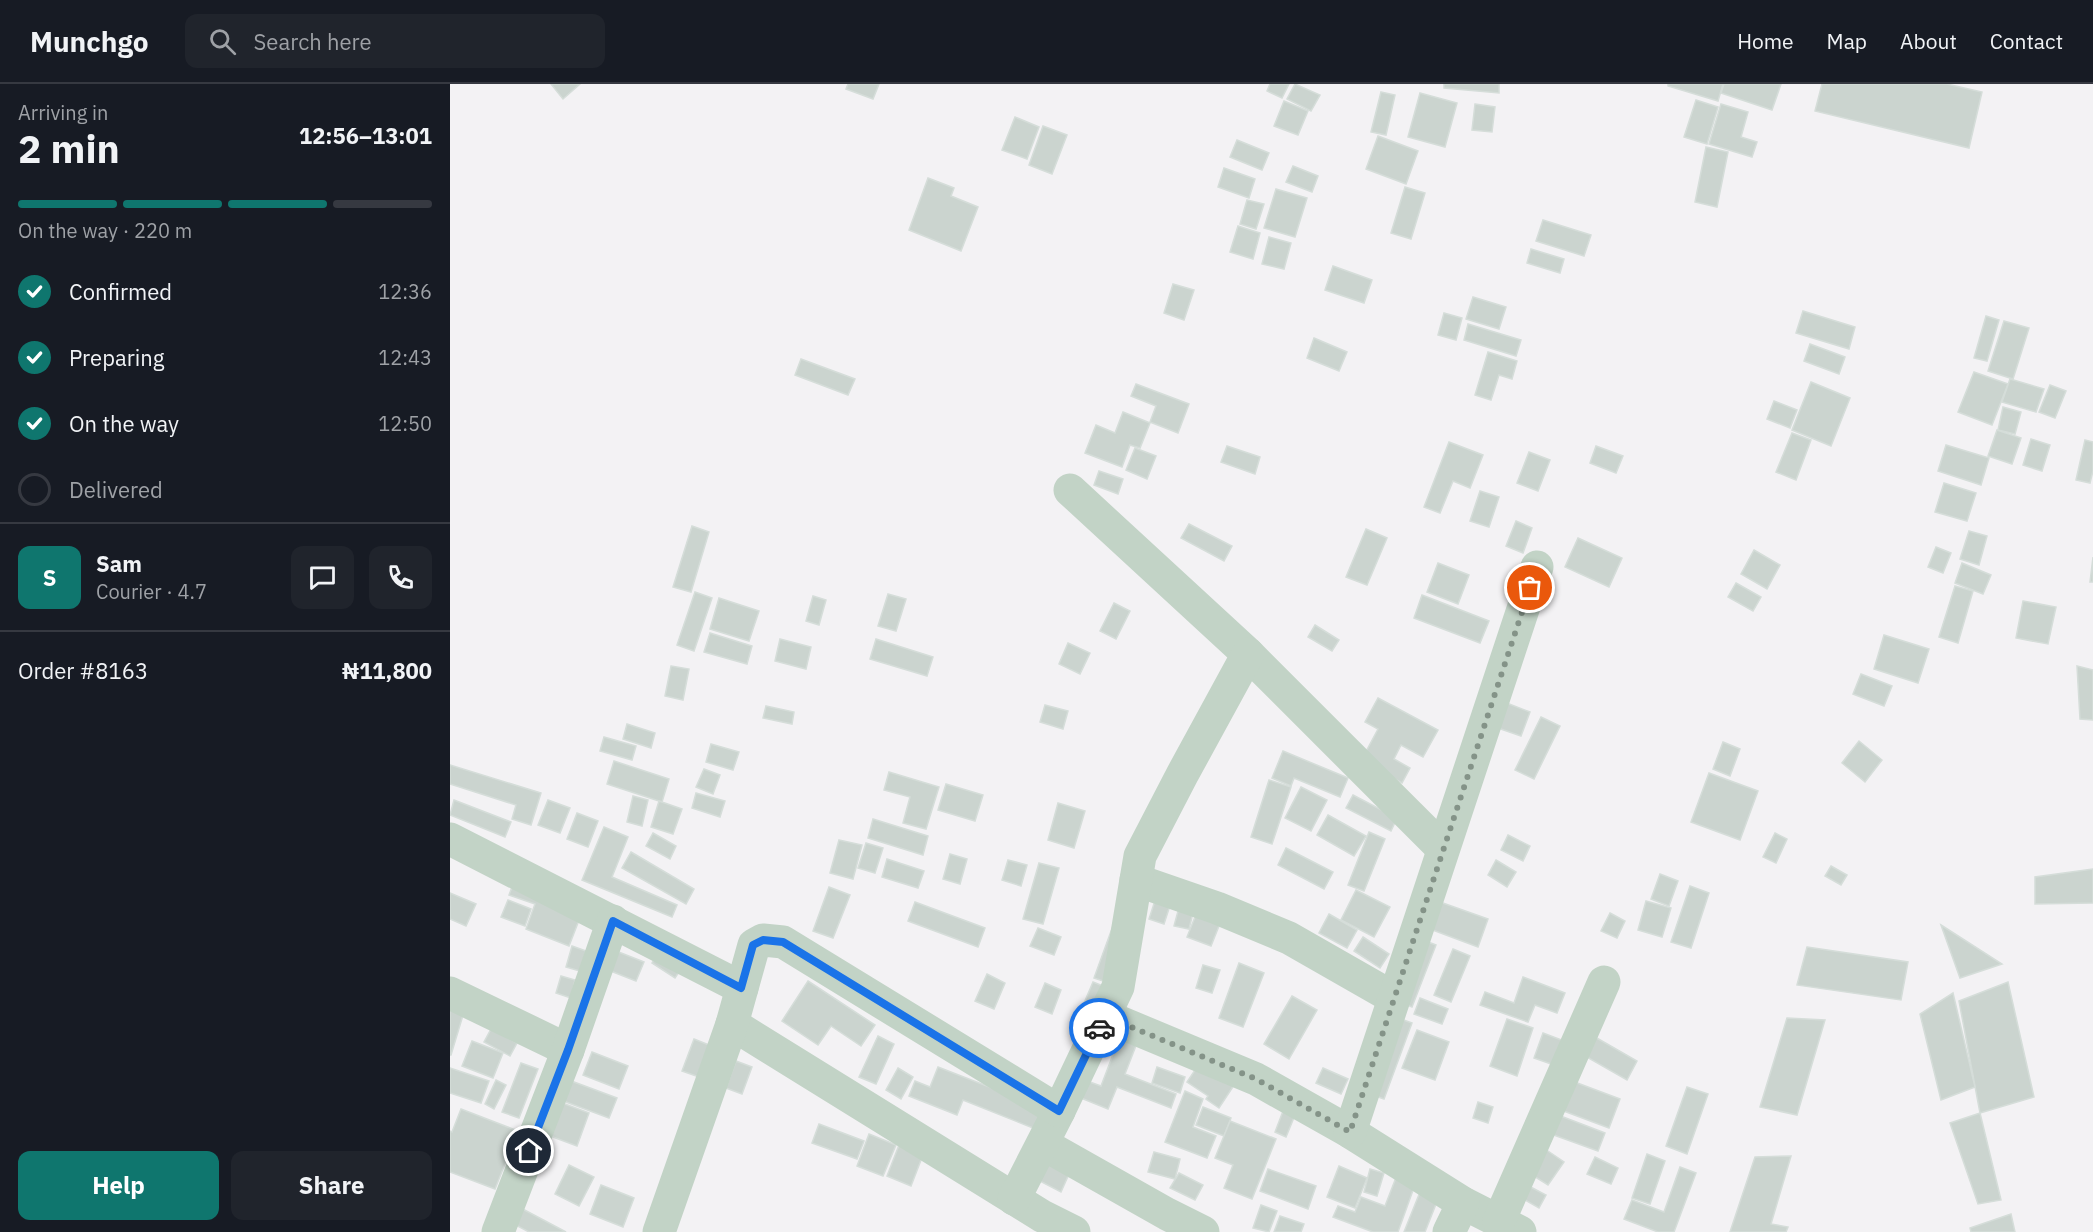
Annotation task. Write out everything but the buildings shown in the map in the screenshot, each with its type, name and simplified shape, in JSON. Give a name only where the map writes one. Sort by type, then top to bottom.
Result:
[{"type":"street","points":[[1071,490],[1248,654],[1443,849]]},
{"type":"street","points":[[1350,1132],[1537,567]]},
{"type":"street","points":[[1014,1199],[1043,1144],[1118,987],[1140,855],[1248,654]]},
{"type":"street","points":[[450,839],[741,988]]},
{"type":"street","points":[[1136,880],[1217,908],[1289,938],[1394,998]]},
{"type":"street","points":[[498,1232],[568,1050],[613,921]]},
{"type":"street","points":[[659,1232],[732,1024],[753,945],[763,940],[783,942],[1059,1111]]},
{"type":"street","points":[[1105,1016],[1256,1079],[1350,1132],[1456,1217],[1509,1227],[1604,982]]},
{"type":"street","points":[[450,993],[568,1050]]},
{"type":"street","points":[[732,1024],[1014,1199],[1074,1232]]},
{"type":"street","points":[[1043,1144],[1164,1223],[1203,1232]]},
{"type":"way so far","points":[[1099,1028],[1105,1016],[1256,1079],[1350,1132],[1530,588]]},
{"type":"route","points":[[529,1151],[568,1050],[613,921],[741,988],[753,945],[763,940],[783,942],[1059,1111],[1099,1028]]}]
